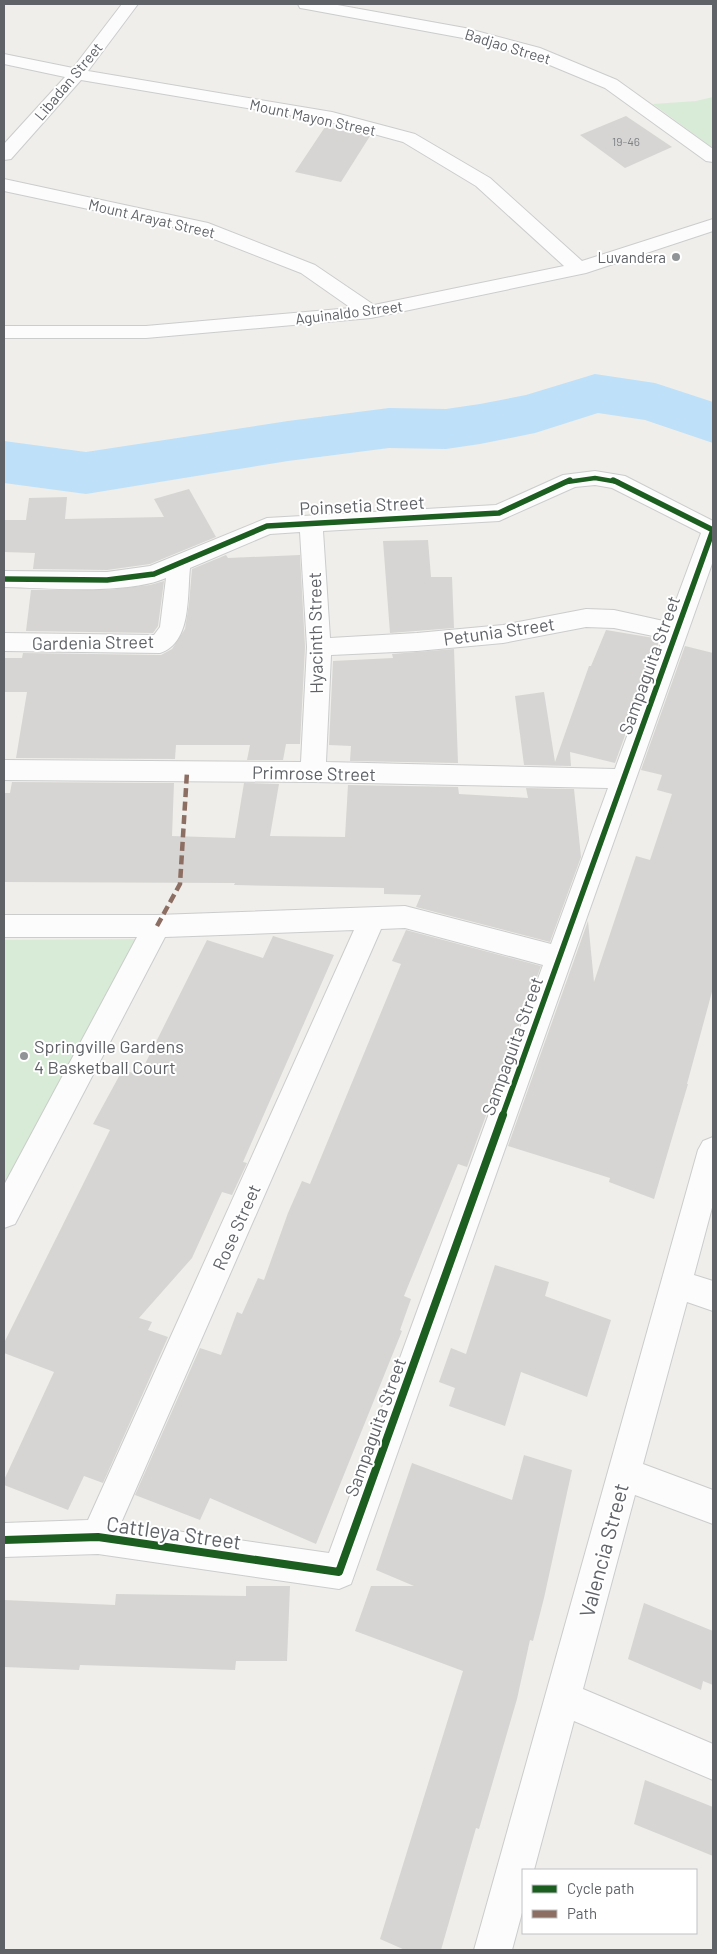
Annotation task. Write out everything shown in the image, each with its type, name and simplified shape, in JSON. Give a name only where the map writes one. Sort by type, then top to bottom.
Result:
[{"type":"street","name":"Libadan Street","points":[[4,155],[77,74],[130,4]]},
{"type":"street","name":"Badjao Street","points":[[306,4],[348,7],[465,33],[534,52],[611,84],[713,157]]},
{"type":"street","name":"Mount Mayon Street","points":[[4,59],[77,74],[332,118],[409,138],[483,182],[579,269]]},
{"type":"street","name":"Mount Arayat Street","points":[[4,185],[201,227],[308,269],[371,312]]},
{"type":"street","name":"Aguinaldo Street","points":[[4,332],[146,332],[371,312],[579,269],[713,225]]},
{"type":"street","name":"Poinsetia Street","points":[[4,579],[107,580],[154,574],[180,565],[267,526],[499,513],[571,480],[595,478],[616,481],[713,530]]},
{"type":"street","name":"Hyacinth Street","points":[[311,523],[319,647],[313,772]]},
{"type":"street","name":"Sampaguita Street","points":[[339,1572],[713,530]]},
{"type":"street","name":"Gardenia Street","points":[[4,642],[160,644],[172,629],[180,565]]},
{"type":"street","name":"Petunia Street","points":[[319,647],[417,642],[503,634],[586,618],[614,619],[677,632]]},
{"type":"street","name":"Primrose Street","points":[[4,770],[313,772],[624,779]]},
{"type":"street","name":"Rose Street","points":[[98,1537],[373,917]]},
{"type":"street","points":[[4,926],[157,926],[405,917],[560,958]]},
{"type":"street","points":[[4,1214],[157,926]]},
{"type":"street","name":"Valencia Street","points":[[493,1950],[713,1150]]},
{"type":"street","points":[[677,1284],[713,1296]]},
{"type":"street","points":[[624,1474],[713,1507]]},
{"type":"street","name":"Cattleya Street","points":[[4,1540],[98,1537],[339,1572]]},
{"type":"street","points":[[562,1698],[713,1762]]},
{"type":"green space","points":[[713,97],[713,148],[653,104],[696,101]]},
{"type":"green space","points":[[136,939],[4,1186],[4,940]]},
{"type":"building","points":[[626,116],[672,147],[625,168],[580,135]]},
{"type":"building","points":[[325,127],[370,136],[341,182],[295,172]]},
{"type":"building","points":[[189,489],[216,537],[150,564],[107,570],[33,569],[35,553],[4,552],[4,520],[26,520],[29,498],[67,497],[65,519],[164,517],[154,499]]},
{"type":"building","points":[[428,540],[431,577],[452,577],[454,628],[390,633],[383,541]]},
{"type":"building","points":[[226,555],[228,558],[300,555],[305,647],[300,744],[286,744],[283,760],[247,760],[250,745],[176,745],[175,759],[16,758],[27,692],[4,692],[4,658],[22,658],[23,653],[161,655],[172,649],[185,629],[192,569]]},
{"type":"building","points":[[164,581],[158,626],[153,633],[26,631],[31,590],[109,590],[150,585]]},
{"type":"building","points":[[606,630],[660,639],[615,763],[570,752],[571,766],[524,765],[515,696],[544,692],[555,762],[589,666],[591,666]]},
{"type":"building","points":[[685,646],[713,653],[713,988],[688,1084],[654,1199],[609,1182],[610,1178],[508,1146],[588,921],[594,982],[636,856],[650,860],[672,794],[657,790],[662,775],[641,770]]},
{"type":"building","points":[[454,649],[458,763],[350,761],[351,746],[329,745],[333,661],[393,658],[392,654]]},
{"type":"building","points":[[12,782],[174,783],[172,836],[235,838],[244,783],[279,784],[270,836],[345,837],[348,785],[458,787],[459,794],[528,798],[526,788],[574,789],[581,857],[550,942],[416,907],[421,895],[384,894],[384,888],[234,885],[235,883],[4,882],[4,793],[10,793]]},
{"type":"building","points":[[406,930],[541,966],[467,1167],[458,1164],[404,1296],[411,1299],[400,1330],[402,1331],[316,1544],[210,1498],[200,1520],[135,1495],[200,1348],[221,1355],[237,1312],[242,1314],[258,1278],[264,1280],[288,1213],[302,1181],[310,1184],[401,964],[392,961]]},
{"type":"building","points":[[273,936],[334,955],[243,1162],[247,1163],[232,1195],[222,1192],[192,1258],[139,1318],[152,1322],[148,1330],[168,1337],[103,1483],[84,1476],[68,1510],[4,1485],[4,1480],[54,1372],[4,1353],[4,1343],[110,1130],[93,1124],[123,1069],[139,1076],[207,940],[263,958]]},
{"type":"building","points":[[495,1265],[549,1282],[545,1296],[611,1320],[587,1397],[521,1372],[505,1426],[449,1406],[455,1388],[439,1382],[451,1348],[466,1354]]},
{"type":"building","points":[[524,1455],[572,1470],[544,1598],[533,1641],[530,1640],[517,1699],[479,1829],[476,1828],[441,1950],[405,1950],[380,1939],[463,1671],[355,1631],[371,1586],[414,1586],[376,1570],[412,1463],[512,1500]]},
{"type":"building","points":[[246,1586],[290,1586],[287,1661],[236,1661],[235,1670],[80,1665],[79,1670],[4,1667],[4,1600],[115,1605],[116,1594],[246,1596]]},
{"type":"building","points":[[644,1603],[713,1631],[713,1685],[703,1681],[701,1690],[628,1659]]},
{"type":"building","points":[[645,1780],[713,1807],[713,1856],[634,1824]]},
{"type":"waterway","points":[[4,462],[86,473],[288,441],[389,428],[446,429],[480,424],[535,413],[595,393],[655,402],[713,423]]},
{"type":"marked path","points":[[157,926],[180,884],[187,772]]},
{"type":"cycle path","points":[[4,579],[107,580],[154,574],[267,526],[499,513],[571,480],[595,478],[617,481],[713,530],[339,1572],[98,1537],[4,1540]]},
{"type":"place","name":"Luvandera","points":[[676,257]]},
{"type":"place","name":"Springville Gardens 4 Basketball Court","points":[[24,1056]]}]
